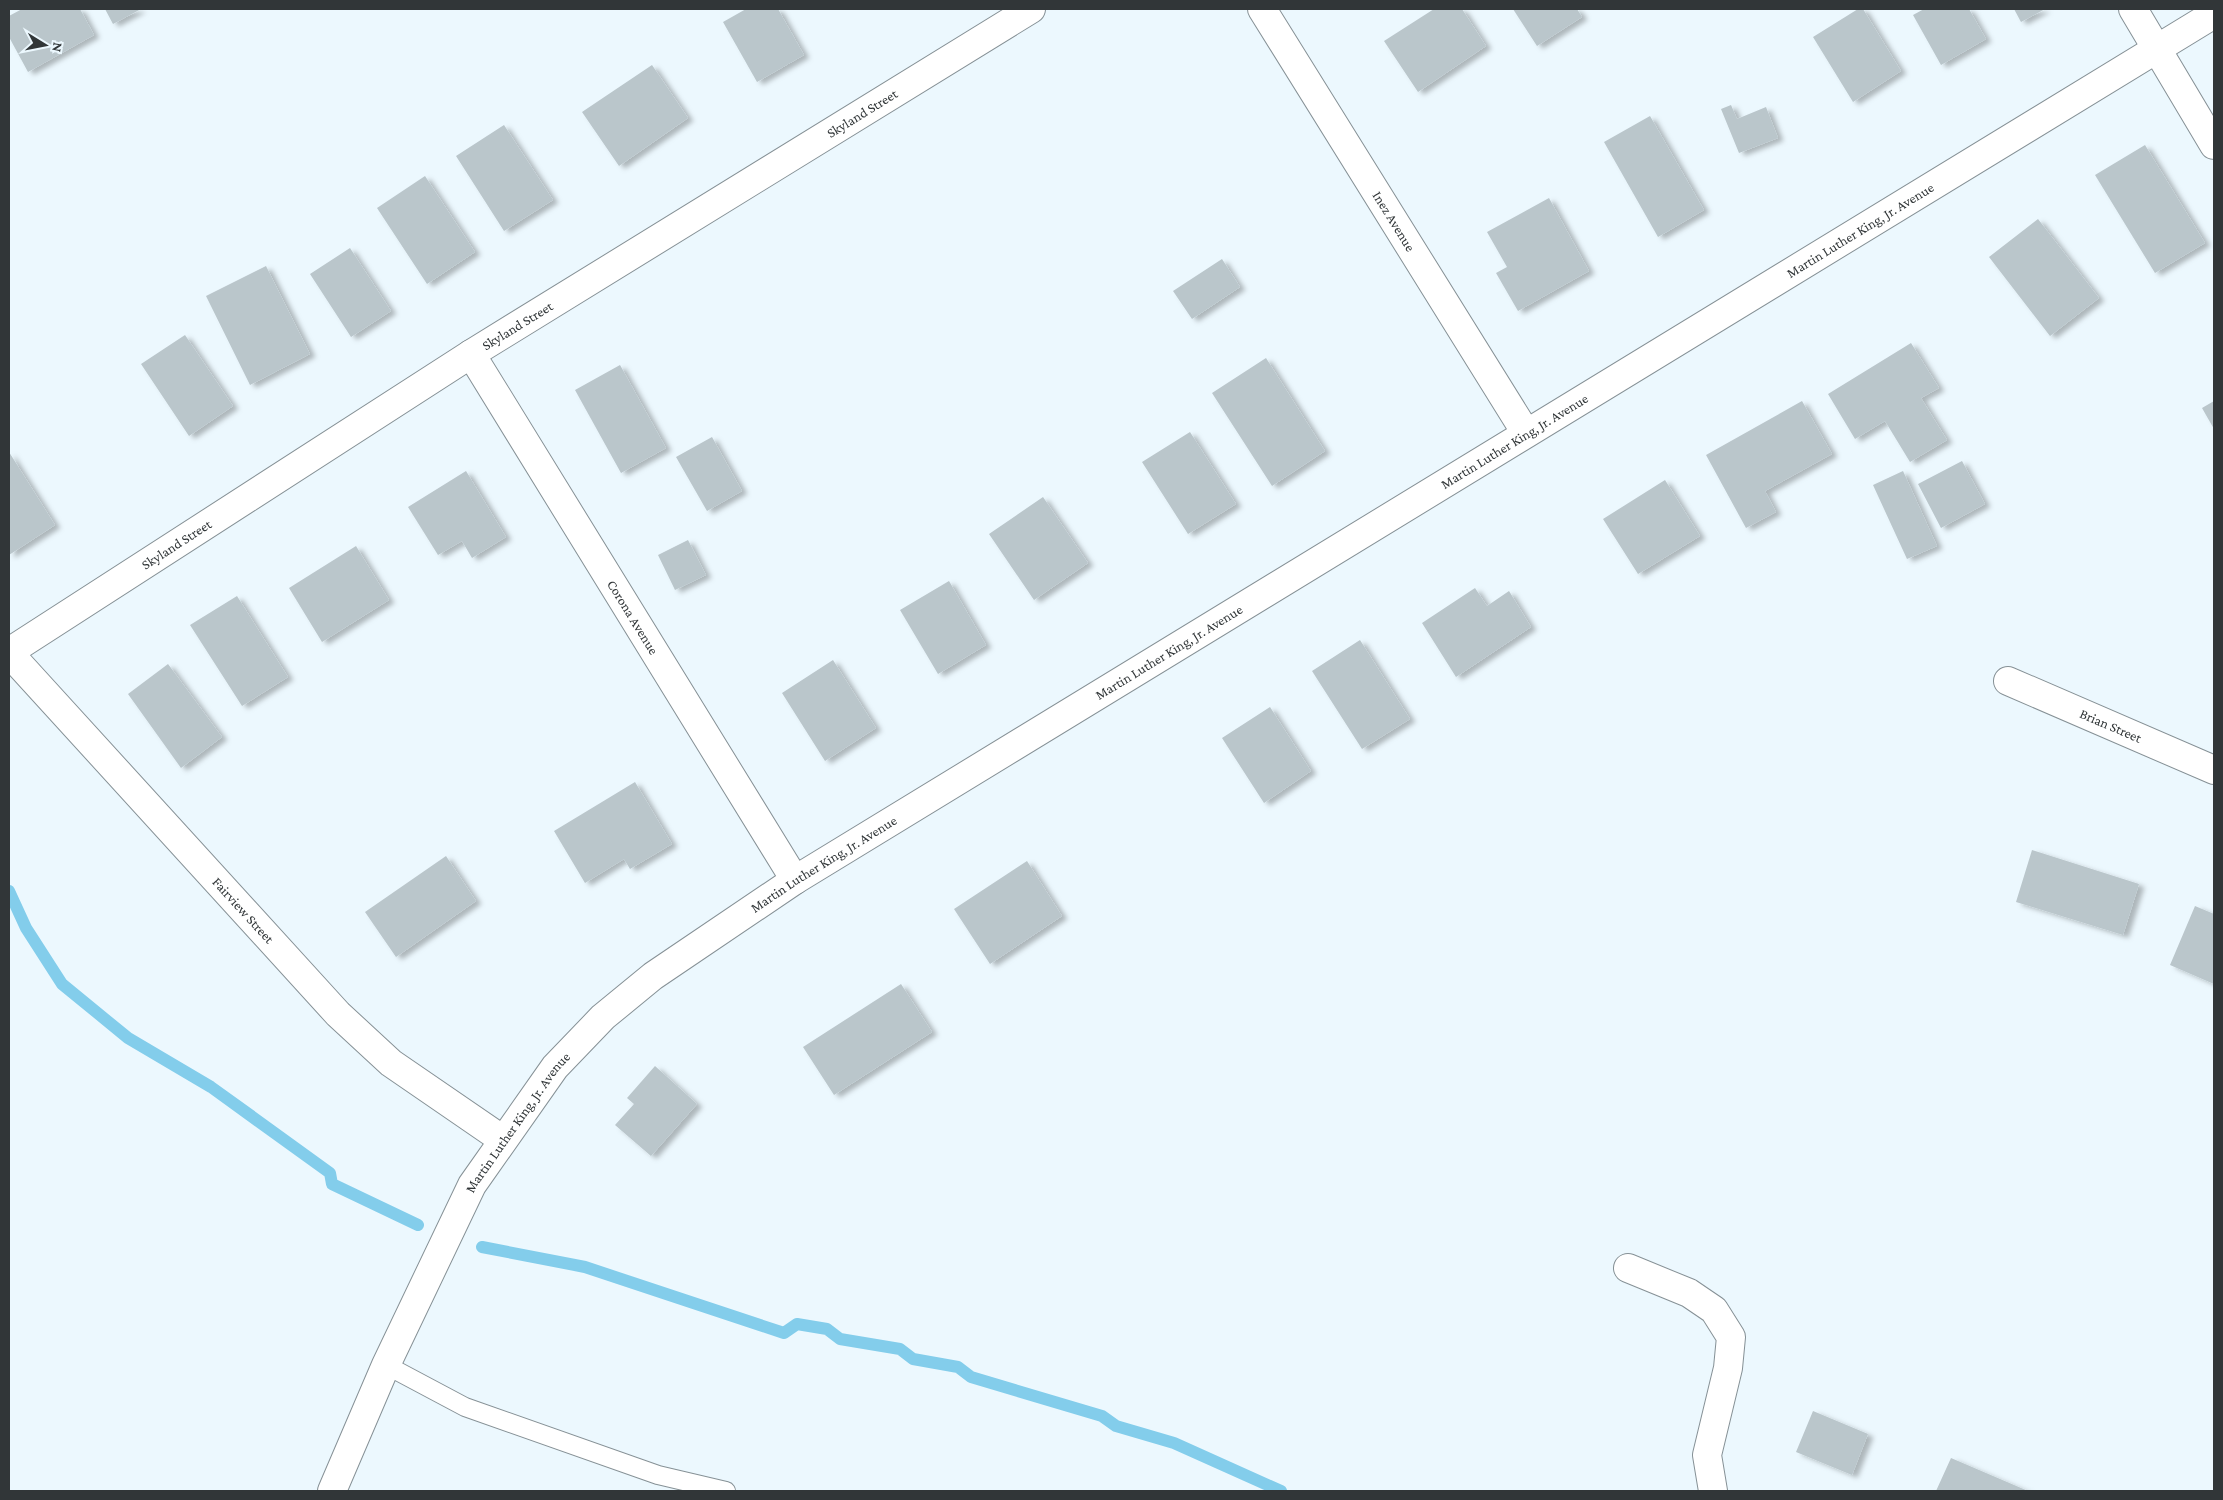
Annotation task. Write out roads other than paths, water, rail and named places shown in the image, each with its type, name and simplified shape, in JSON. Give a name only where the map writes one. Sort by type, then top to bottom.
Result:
[{"type":"street","name":"Skyland Street","points":[[9,653],[471,354],[1031,9]]},
{"type":"street","name":"Inez Avenue","points":[[1262,9],[1526,433]]},
{"type":"street","points":[[2133,9],[2214,145]]},
{"type":"street","name":"Martin Luther King, Jr. Avenue","points":[[332,1491],[386,1365],[472,1185],[555,1067],[603,1017],[652,976],[795,880],[2214,14]]},
{"type":"street","name":"Corona Avenue","points":[[471,354],[795,880]]},
{"type":"street","name":"Fairview Street","points":[[9,653],[338,1014],[391,1063],[502,1140]]},
{"type":"street","name":"Brian Street","points":[[2008,681],[2214,770]]},
{"type":"street","points":[[1628,1268],[1689,1294],[1714,1310],[1730,1337],[1728,1368],[1708,1455],[1713,1491]]},
{"type":"lane","points":[[386,1365],[465,1407],[658,1475],[726,1491]]},
{"type":"waterway","points":[[9,891],[26,928],[62,984],[128,1038],[211,1087],[330,1173],[332,1184],[418,1225]]},
{"type":"waterway","points":[[482,1247],[585,1267],[784,1333],[797,1324],[827,1329],[840,1339],[900,1349],[913,1359],[958,1367],[971,1377],[1102,1416],[1116,1426],[1174,1443],[1281,1491]]}]
